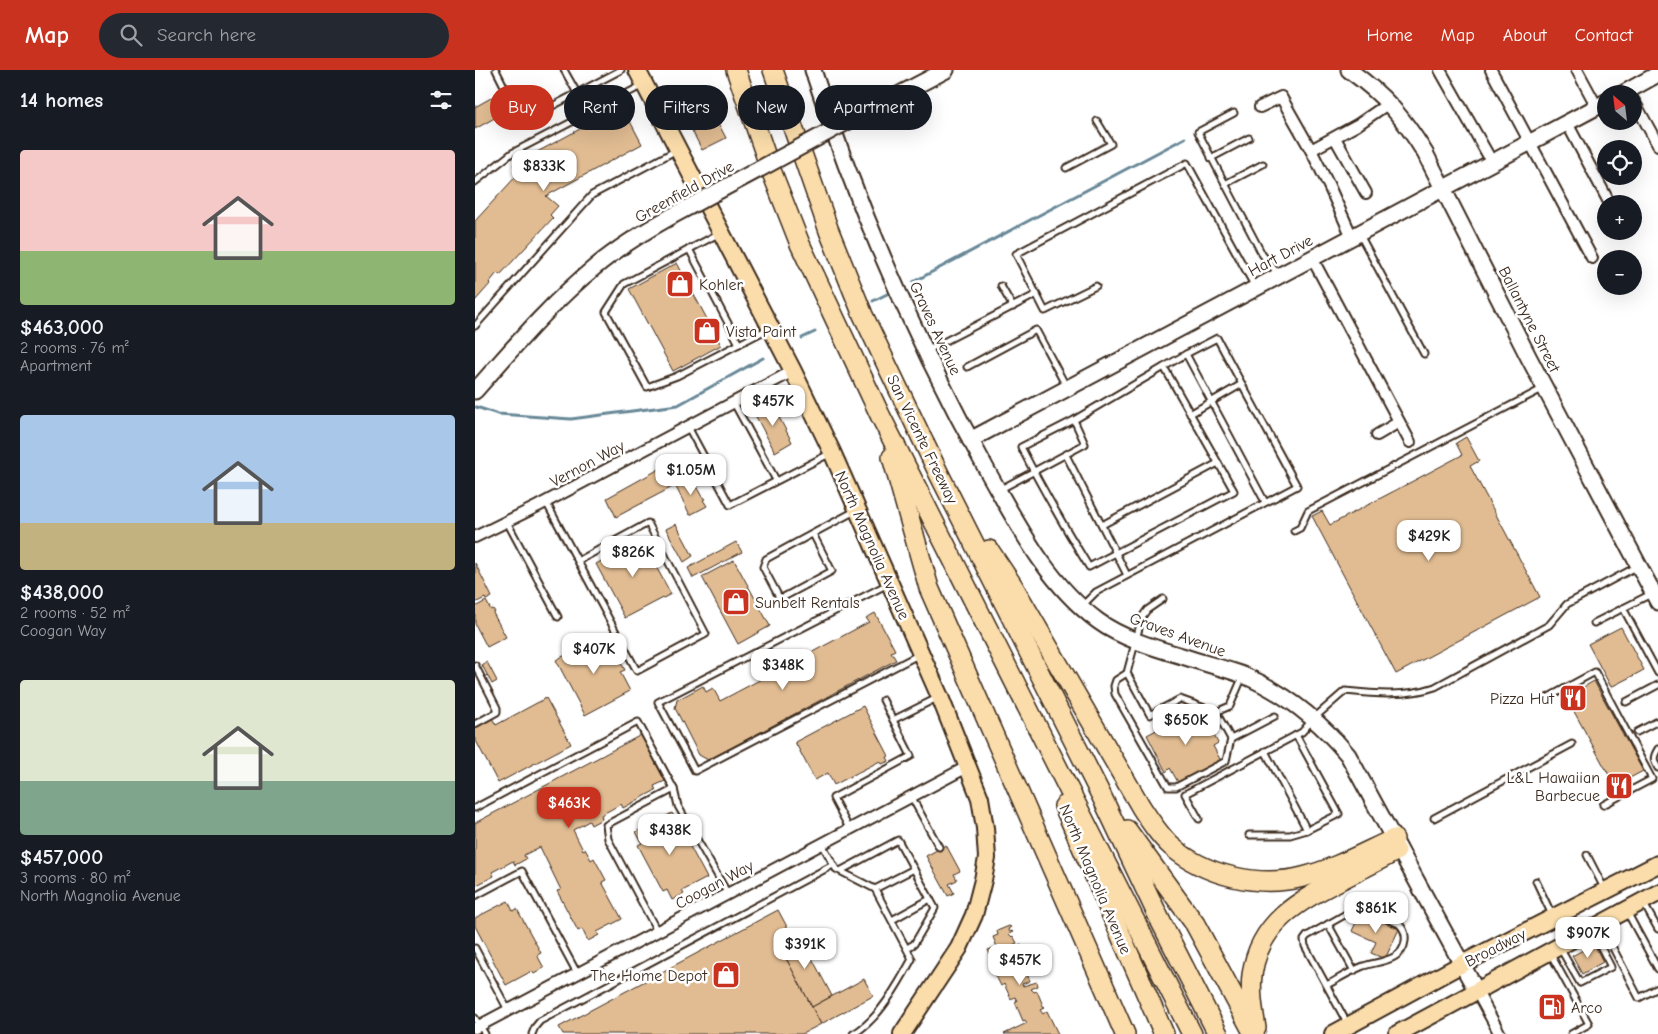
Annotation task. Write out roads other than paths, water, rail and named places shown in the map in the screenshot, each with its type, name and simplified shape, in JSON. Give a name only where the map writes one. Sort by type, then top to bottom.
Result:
[{"type":"highway","name":"San Vicente Freeway","points":[[736,70],[769,165],[800,244],[880,415],[981,615]]},
{"type":"highway","name":"San Vicente Freeway","points":[[773,70],[829,231],[863,315],[938,472],[1101,795]]},
{"type":"highway","points":[[880,415],[929,588],[1125,1034]]},
{"type":"highway","points":[[938,472],[1013,586],[1141,807],[1160,835],[1172,847],[1207,868],[1230,876],[1258,881],[1281,882],[1313,874],[1397,844]]},
{"type":"highway","points":[[981,615],[1192,1034]]},
{"type":"highway","name":"North Magnolia Avenue","points":[[981,615],[1164,1034]]},
{"type":"highway","points":[[1101,795],[1161,922],[1218,1034]]},
{"type":"highway","points":[[1101,795],[1195,924],[1256,1034]]},
{"type":"highway","points":[[1256,1034],[1251,992],[1252,975],[1255,959],[1262,941],[1274,924],[1292,906],[1397,844]]},
{"type":"main road","name":"Greenfield Drive","points":[[477,386],[576,283],[615,252],[672,216],[947,70]]},
{"type":"main road","name":"Ballantyne Street","points":[[1349,70],[1366,82],[1389,103],[1407,124],[1425,153],[1521,343],[1656,597]]},
{"type":"main road","name":"Graves Avenue","points":[[817,71],[881,251],[926,351],[970,440],[1035,554],[1081,608],[1100,622],[1135,640],[1243,676],[1280,694],[1304,710],[1330,733],[1348,755],[1476,990]]},
{"type":"main road","name":"North Magnolia Avenue","points":[[642,74],[769,328],[793,371],[832,452],[940,697],[980,798],[987,858],[974,915],[959,948],[903,1034]]},
{"type":"main road","points":[[1642,85],[1658,74]]},
{"type":"main road","name":"Hart Drive","points":[[970,440],[1597,107]]},
{"type":"main road","name":"Broadway","points":[[1333,1034],[1462,964],[1658,864]]},
{"type":"main road","name":"Broadway","points":[[1397,1034],[1658,893]]},
{"type":"street","points":[[1440,70],[1493,162]]},
{"type":"street","points":[[1491,70],[1592,258]]},
{"type":"street","points":[[1577,70],[1597,97]]},
{"type":"street","points":[[1261,107],[1281,97],[1356,235]]},
{"type":"street","points":[[1311,150],[1357,125],[1389,103]]},
{"type":"street","points":[[1643,120],[1658,145]]},
{"type":"street","points":[[1567,123],[1605,195]]},
{"type":"street","points":[[1335,138],[1365,194]]},
{"type":"street","points":[[1312,258],[1410,442]]},
{"type":"street","name":"Vernon Way","points":[[475,537],[507,522],[793,371]]},
{"type":"street","points":[[1377,434],[1399,422]]},
{"type":"street","name":"Coogan Way","points":[[479,1027],[849,828],[967,767]]},
{"type":"street","name":"Graves Avenue","points":[[1476,990],[1500,1034]]},
{"type":"lane","points":[[496,70],[523,122],[564,100]]},
{"type":"lane","points":[[565,70],[573,85]]},
{"type":"lane","points":[[592,85],[621,70]]},
{"type":"lane","points":[[475,182],[512,153],[642,74]]},
{"type":"lane","points":[[1234,113],[1198,132],[1262,254],[1279,276]]},
{"type":"lane","points":[[1066,168],[1111,144],[1097,121]]},
{"type":"lane","points":[[1211,158],[1249,138]]},
{"type":"lane","points":[[475,326],[592,195],[679,149]]},
{"type":"lane","points":[[1096,286],[1045,311],[1016,254],[1187,163],[1256,288]]},
{"type":"lane","points":[[1225,184],[1263,164]]},
{"type":"lane","points":[[721,232],[624,284],[606,312],[647,387],[677,376],[769,328]]},
{"type":"lane","points":[[1356,235],[1424,354]]},
{"type":"lane","points":[[689,249],[739,344]]},
{"type":"lane","points":[[1001,286],[1013,307]]},
{"type":"lane","points":[[926,351],[1037,294]]},
{"type":"lane","points":[[967,367],[1036,330],[1067,389]]},
{"type":"lane","points":[[1081,608],[1096,592],[1297,486],[1217,338],[1186,354],[1074,420],[1021,447],[1060,520],[1089,567],[1234,491],[1164,367]]},
{"type":"lane","points":[[1186,354],[1265,502]]},
{"type":"lane","points":[[1190,414],[1242,384]]},
{"type":"lane","points":[[1294,532],[1299,528],[1308,511],[1545,387]]},
{"type":"lane","points":[[734,402],[776,480]]},
{"type":"lane","points":[[998,490],[1085,444],[1074,420]]},
{"type":"lane","points":[[688,427],[730,505],[832,452]]},
{"type":"lane","points":[[1066,455],[1127,575]]},
{"type":"lane","points":[[1102,525],[1218,463]]},
{"type":"lane","points":[[546,501],[578,561],[637,671],[706,634],[648,524],[578,561]]},
{"type":"lane","points":[[813,534],[832,571],[780,599],[763,567],[766,559],[858,510]]},
{"type":"lane","points":[[507,522],[558,616]]},
{"type":"lane","points":[[1199,818],[1185,794],[1301,732],[1345,691],[1395,694],[1435,687],[1549,625],[1567,604],[1639,566]]},
{"type":"lane","points":[[890,583],[658,702],[695,772],[921,653]]},
{"type":"lane","points":[[1595,623],[1623,608],[1656,597]]},
{"type":"lane","points":[[1127,673],[1116,680],[1114,686],[1115,694],[1168,786],[1176,787],[1226,761],[1231,739],[1216,712],[1179,699],[1150,715],[1127,673],[1142,616],[1147,610],[1163,600]]},
{"type":"lane","points":[[1623,608],[1658,673]]},
{"type":"lane","points":[[475,665],[497,708],[497,712],[475,724]]},
{"type":"lane","points":[[1547,698],[1595,672],[1653,779],[1603,805]]},
{"type":"lane","points":[[1216,712],[1230,706],[1243,676]]},
{"type":"lane","points":[[1626,702],[1658,685]]},
{"type":"lane","points":[[893,720],[940,697]]},
{"type":"lane","points":[[849,828],[833,798],[911,756],[883,700]]},
{"type":"lane","points":[[1231,739],[1275,716]]},
{"type":"lane","points":[[1637,732],[1658,721]]},
{"type":"lane","points":[[475,808],[638,722],[674,789],[677,806],[727,894]]},
{"type":"lane","points":[[1249,835],[1290,835],[1307,830],[1339,814],[1296,735]]},
{"type":"lane","points":[[1434,818],[1572,744]]},
{"type":"lane","points":[[1658,749],[1654,756],[1654,761],[1658,768]]},
{"type":"lane","points":[[1265,751],[1307,830]]},
{"type":"lane","points":[[657,931],[608,839],[606,826],[674,789]]},
{"type":"lane","points":[[911,796],[939,847]]},
{"type":"lane","points":[[842,870],[898,840],[935,908],[914,944],[907,948]]},
{"type":"lane","points":[[822,843],[836,869],[842,870],[875,889],[912,959],[901,979],[875,1016],[860,1031],[853,1034]]},
{"type":"lane","points":[[1587,855],[1606,891]]},
{"type":"lane","points":[[532,1034],[535,1027],[541,1021],[833,865]]},
{"type":"lane","points":[[875,889],[914,869]]},
{"type":"lane","points":[[475,896],[522,871],[577,974]]},
{"type":"lane","points":[[1537,881],[1554,917]]},
{"type":"lane","points":[[892,920],[930,899]]},
{"type":"lane","points":[[1643,902],[1657,927]]},
{"type":"lane","points":[[1327,985],[1362,967],[1381,963],[1399,953],[1405,943],[1403,928],[1399,924],[1363,908],[1355,909],[1307,936],[1304,940],[1305,946],[1349,1026]]},
{"type":"lane","points":[[1626,910],[1658,969]]},
{"type":"lane","points":[[1328,924],[1354,971]]},
{"type":"lane","points":[[1554,949],[1580,983],[1611,967],[1596,927]]},
{"type":"lane","points":[[1596,927],[1639,998],[1658,988]]},
{"type":"lane","points":[[475,948],[508,1011]]},
{"type":"lane","points":[[1554,949],[1589,1024],[1571,1034]]},
{"type":"waterway","points":[[913,282],[1185,138]]},
{"type":"waterway","points":[[873,301],[887,294]]},
{"type":"waterway","points":[[802,338],[815,332]]},
{"type":"waterway","points":[[476,407],[498,414],[571,419],[678,405],[763,358]]},
{"type":"place","name":"Kohler","points":[[680,284]]},
{"type":"place","name":"Vista Paint","points":[[707,331]]},
{"type":"place","name":"Sunbelt Rentals","points":[[736,602]]},
{"type":"place","name":"Pizza Hut","points":[[1573,698]]},
{"type":"place","name":"L&L Hawaiian Barbecue","points":[[1619,786]]},
{"type":"place","name":"The Home Depot","points":[[726,975]]},
{"type":"place","name":"Arco","points":[[1552,1007]]}]
